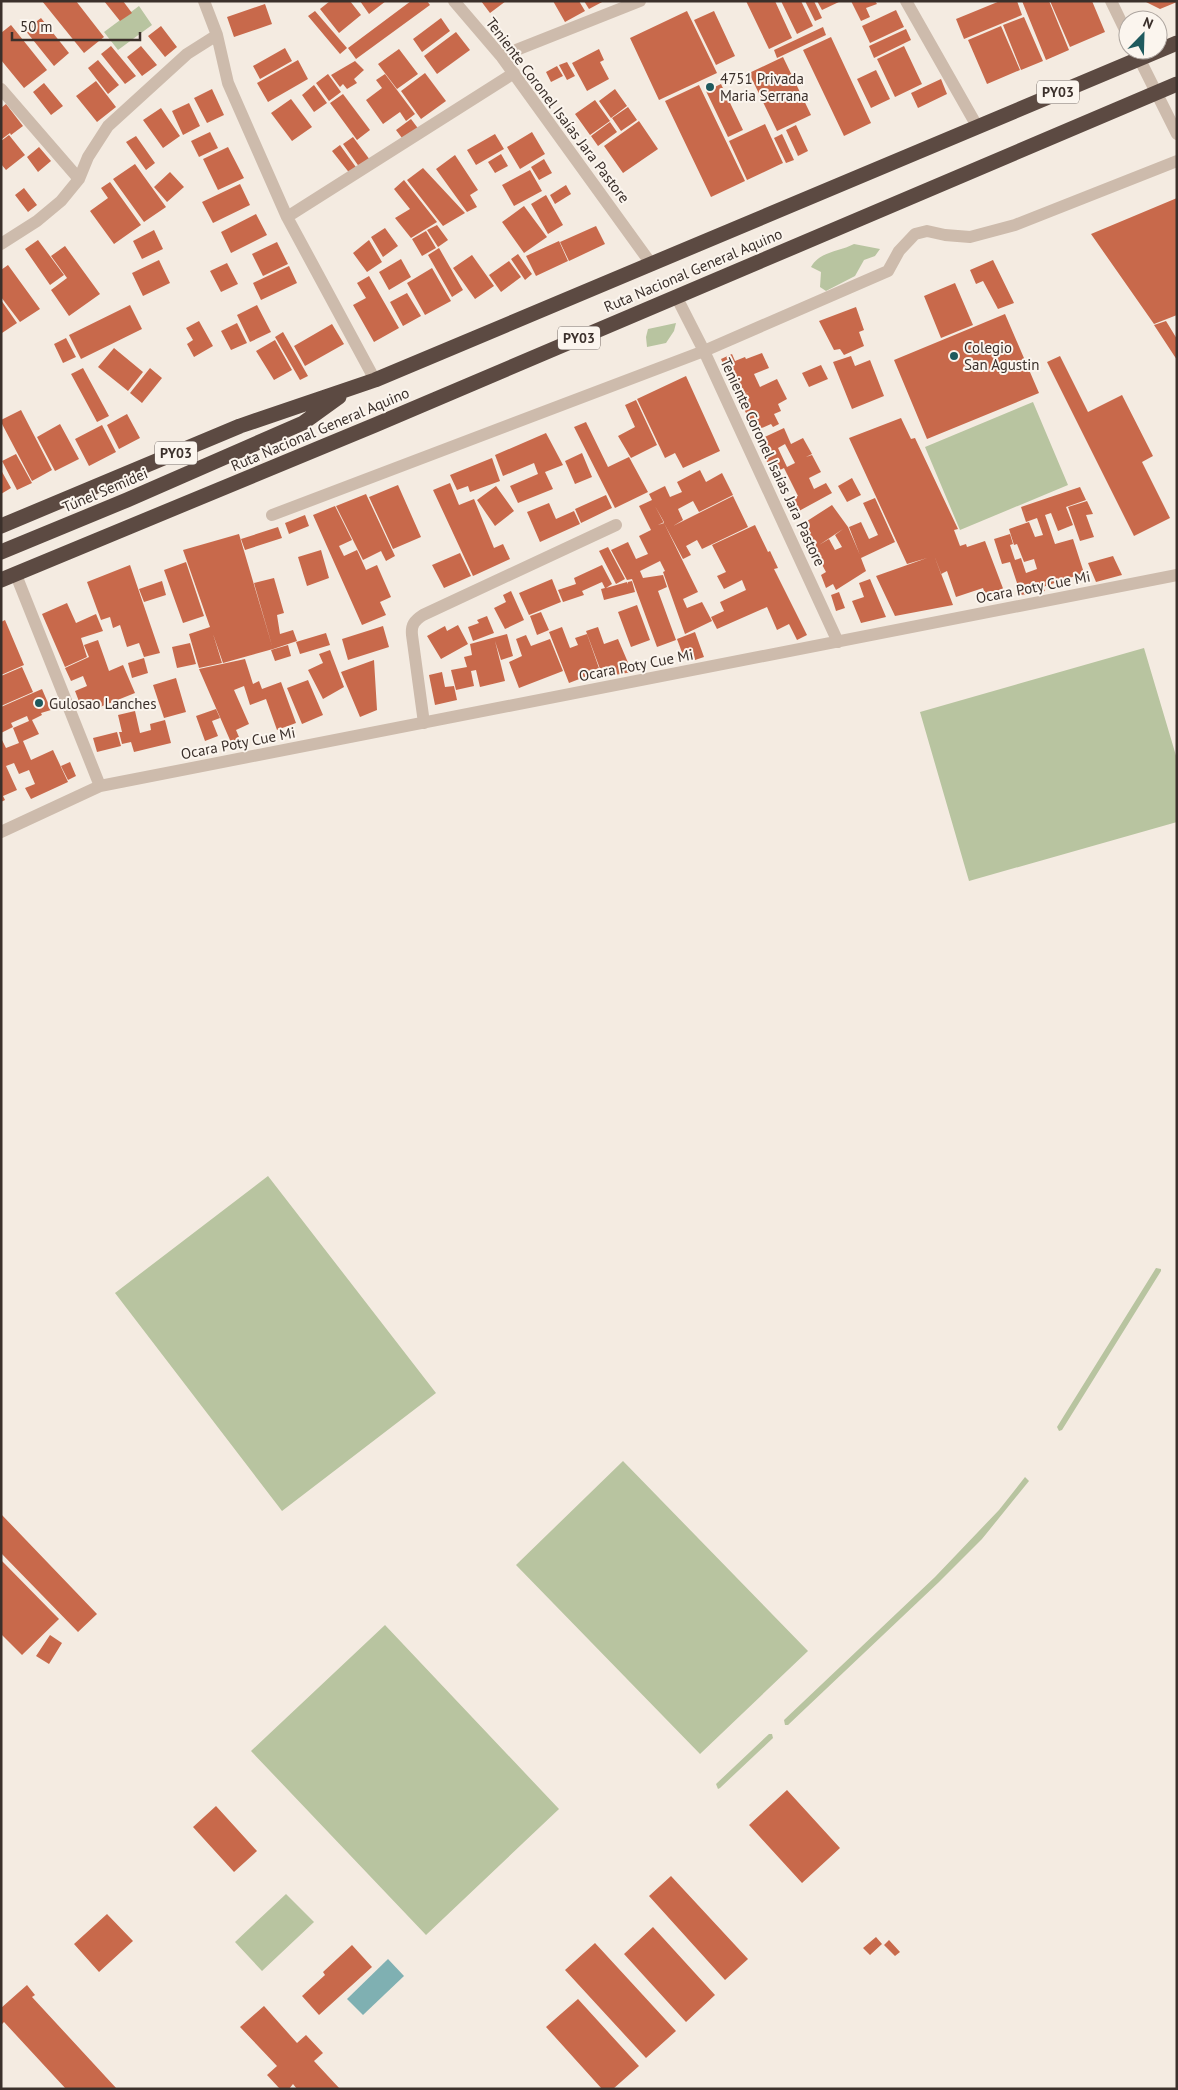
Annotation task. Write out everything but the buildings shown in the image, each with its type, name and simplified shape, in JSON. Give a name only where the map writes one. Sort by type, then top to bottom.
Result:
[{"type":"highway","name":"Ruta Nacional General Aquino","points":[[4,524],[240,426],[375,380],[652,265],[977,126],[1124,60]]},
{"type":"highway","name":"Ruta Nacional General Aquino","points":[[1,580],[375,425],[1177,84]]},
{"type":"highway","name":"Túnel Semidei","points":[[1,552],[127,500],[303,423],[353,388]]},
{"type":"street","points":[[204,1],[217,35],[228,83],[287,217],[375,380]]},
{"type":"street","name":"Teniente Coronel Isaías Jara Pastore","points":[[454,1],[501,56],[652,265]]},
{"type":"street","points":[[501,56],[640,1]]},
{"type":"street","points":[[906,1],[977,126]]},
{"type":"street","points":[[1111,1],[1118,15]]},
{"type":"street","points":[[1,244],[37,221],[60,201],[79,179],[88,156],[108,126],[187,54],[217,35]]},
{"type":"street","points":[[1140,60],[1177,134]]},
{"type":"street","points":[[287,217],[514,74]]},
{"type":"street","points":[[1,89],[79,179]]},
{"type":"street","points":[[272,515],[704,352],[888,271],[899,251],[914,234],[927,230],[945,235],[970,237],[1015,225],[1177,161]]},
{"type":"street","name":"Teniente Coronel Isaías Jara Pastore","points":[[676,296],[704,352],[838,642]]},
{"type":"street","points":[[424,723],[411,628],[414,621],[423,615],[616,525]]},
{"type":"street","points":[[16,575],[100,786]]},
{"type":"street","name":"Ocara Poty Cue Mi","points":[[1,832],[100,786],[1177,575]]},
{"type":"green space","points":[[139,6],[152,25],[118,50],[104,32]]},
{"type":"green space","points":[[854,244],[880,249],[875,256],[864,260],[855,276],[826,291],[820,287],[821,272],[811,267],[819,258]]},
{"type":"green space","points":[[676,323],[674,331],[666,343],[647,347],[646,337],[648,329]]},
{"type":"green space","points":[[1033,402],[1068,485],[960,530],[925,447]]},
{"type":"green space","points":[[1144,648],[1177,759],[1177,822],[969,881],[920,712]]},
{"type":"green space","points":[[268,1176],[436,1393],[282,1511],[115,1293]]},
{"type":"green space","points":[[1156,1268],[1161,1269],[1161,1271],[1062,1430],[1059,1431],[1057,1427]]},
{"type":"green space","points":[[623,1461],[808,1651],[700,1754],[516,1565]]},
{"type":"green space","points":[[1025,1477],[1029,1481],[982,1539],[788,1725],[785,1725],[784,1720],[935,1577],[999,1510]]},
{"type":"green space","points":[[385,1625],[559,1809],[426,1935],[251,1751]]},
{"type":"green space","points":[[769,1734],[772,1734],[773,1738],[718,1789],[716,1784]]},
{"type":"green space","points":[[286,1894],[314,1922],[262,1971],[235,1942]]},
{"type":"water","points":[[388,1959],[404,1976],[363,2015],[347,1999]]},
{"type":"place","name":"4751 Privada Maria Serrana","points":[[710,87]]},
{"type":"place","name":"Colegio San Agustin","points":[[954,356]]},
{"type":"place","name":"Gulosao Lanches","points":[[39,703]]}]
